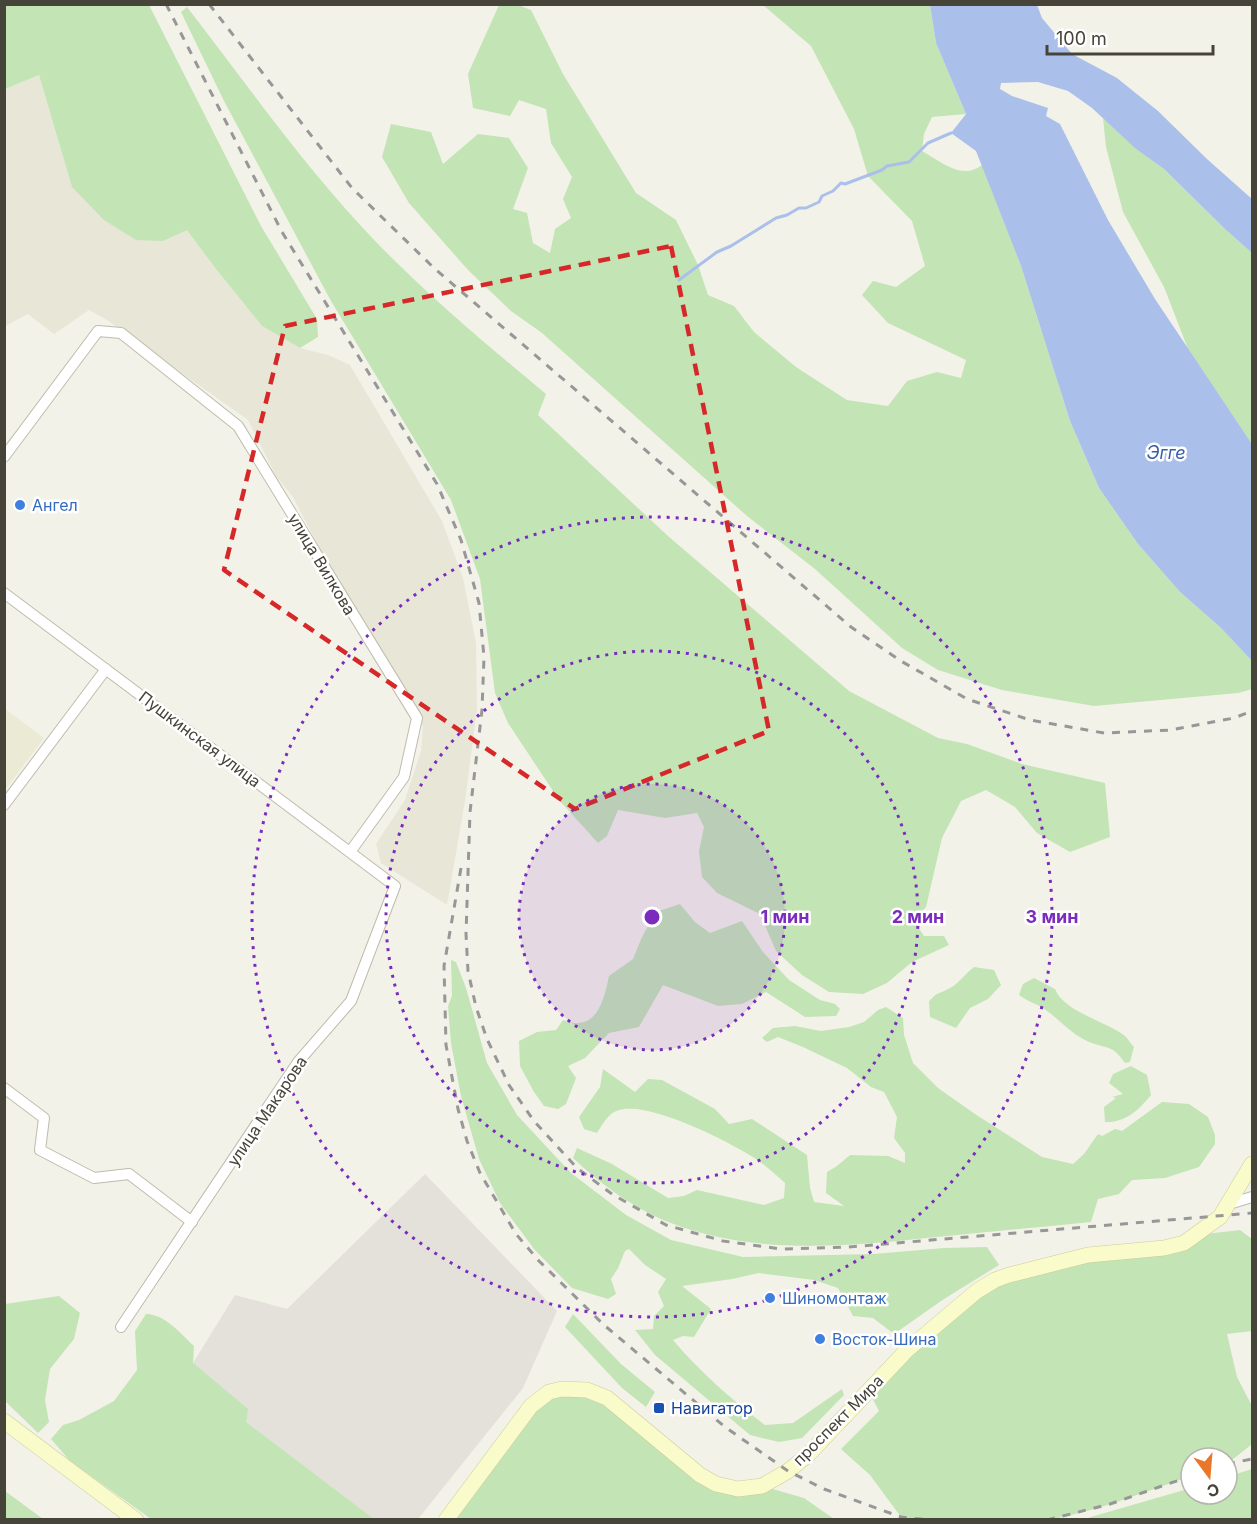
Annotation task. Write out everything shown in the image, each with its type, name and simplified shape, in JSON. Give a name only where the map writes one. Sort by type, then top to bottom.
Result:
[{"type":"main road","name":"проспект Мира","points":[[446,1520],[531,1406],[549,1392],[562,1389],[587,1390],[607,1398],[700,1475],[716,1484],[738,1489],[762,1486],[788,1471],[807,1455],[907,1350],[954,1310],[995,1280],[1088,1256],[1164,1248],[1184,1243],[1220,1217],[1252,1164]]},
{"type":"main road","points":[[4,1421],[136,1520]]},
{"type":"street","name":"улица Вилкова","points":[[4,457],[98,331],[121,333],[238,426],[417,718],[404,777],[350,852]]},
{"type":"street","name":"Пушкинская улица","points":[[4,593],[395,886]]},
{"type":"street","points":[[4,805],[106,669]]},
{"type":"street","name":"улица Макарова","points":[[121,1326],[298,1062],[351,1001],[395,886]]},
{"type":"street","points":[[4,1088],[44,1118],[40,1150],[94,1178],[129,1174],[192,1222]]},
{"type":"street","points":[[1229,1204],[1252,1197]]},
{"type":"highlighted area","points":[[671,246],[769,731],[575,809],[224,570],[285,326]]},
{"type":"shaded area","points":[[39,75],[72,187],[163,241],[187,229],[262,326],[300,348],[328,355],[350,365],[442,521],[463,578],[476,643],[477,709],[465,801],[447,905],[381,863],[376,844],[405,800],[421,751],[423,727],[419,714],[368,633],[293,497],[276,476],[248,420],[107,320],[89,310],[54,334],[28,314],[5,326],[5,89]]},
{"type":"shaded area","points":[[5,709],[44,738],[4,790]]},
{"type":"shaded area","points":[[425,1174],[557,1311],[523,1388],[418,1519],[374,1519],[185,1376],[235,1295],[287,1309]]},
{"type":"green space","points":[[5,4],[149,5],[261,226],[317,319],[318,337],[300,348],[262,326],[187,230],[163,241],[136,240],[104,220],[72,187],[39,75],[5,89]]},
{"type":"green space","points":[[499,5],[518,5],[531,10],[563,74],[636,193],[676,220],[698,265],[708,295],[734,306],[754,332],[796,367],[847,400],[888,406],[907,381],[937,372],[961,378],[966,360],[888,323],[862,295],[873,281],[896,287],[925,266],[912,221],[868,176],[854,129],[811,46],[763,5],[930,5],[936,43],[966,114],[932,117],[924,134],[922,151],[951,168],[959,170],[967,171],[982,165],[1021,266],[1070,421],[1099,488],[1138,544],[1180,592],[1221,628],[1252,661],[1252,689],[1238,693],[1094,706],[1002,690],[938,670],[902,648],[815,569],[747,516],[542,333],[511,311],[468,270],[409,203],[382,157],[391,124],[431,132],[443,164],[478,134],[509,138],[528,168],[513,209],[527,213],[533,243],[550,253],[555,229],[571,218],[563,199],[572,177],[551,143],[546,109],[519,100],[510,116],[473,108],[468,74]]},
{"type":"green space","points":[[187,7],[280,129],[353,217],[440,303],[546,394],[538,415],[668,536],[849,691],[938,738],[967,744],[1022,764],[1105,783],[1110,837],[1070,852],[1037,833],[1015,807],[986,790],[961,801],[942,838],[926,907],[913,920],[924,936],[944,936],[949,945],[912,962],[887,983],[863,994],[829,992],[802,975],[776,951],[760,914],[717,893],[702,877],[699,851],[704,827],[697,813],[665,818],[618,810],[607,836],[598,843],[559,800],[508,723],[495,693],[480,579],[451,500],[331,301],[224,101],[181,12]]},
{"type":"green space","points":[[1103,118],[1164,169],[1252,253],[1252,444],[1188,349],[1164,287],[1123,212],[1106,147]]},
{"type":"green space","points":[[680,904],[695,922],[710,933],[742,921],[763,952],[789,980],[820,1000],[835,1004],[840,1009],[836,1016],[805,1017],[766,992],[742,1004],[718,1006],[663,985],[639,1027],[609,1033],[585,1058],[568,1066],[576,1078],[566,1104],[558,1109],[544,1106],[520,1066],[519,1041],[537,1032],[556,1030],[563,1020],[576,1023],[592,1018],[600,1006],[609,976],[633,959],[656,912]]},
{"type":"green space","points":[[451,960],[456,962],[466,988],[487,1063],[517,1115],[571,1173],[626,1215],[671,1240],[743,1257],[874,1254],[987,1247],[999,1265],[894,1334],[873,1318],[853,1316],[838,1288],[814,1280],[759,1273],[682,1286],[711,1309],[694,1337],[683,1336],[673,1340],[717,1385],[765,1425],[793,1423],[842,1389],[844,1395],[802,1438],[779,1442],[750,1435],[655,1355],[635,1330],[653,1329],[654,1316],[664,1306],[658,1292],[666,1279],[645,1265],[629,1249],[625,1251],[611,1279],[616,1294],[608,1299],[572,1288],[534,1249],[500,1203],[479,1159],[461,1096],[451,1043],[448,1006],[452,996]]},
{"type":"green space","points":[[974,967],[994,970],[1001,985],[988,999],[970,1008],[956,1028],[930,1017],[929,1002],[932,998],[953,986]]},
{"type":"green space","points":[[1034,978],[1055,989],[1067,1004],[1076,1010],[1125,1036],[1134,1047],[1130,1062],[1125,1063],[1111,1049],[1079,1037],[1043,1008],[1019,995],[1023,984]]},
{"type":"green space","points":[[886,1007],[903,1018],[904,1035],[913,1063],[938,1088],[1042,1157],[1073,1164],[1084,1154],[1098,1134],[1102,1136],[1115,1129],[1122,1131],[1162,1102],[1189,1104],[1208,1117],[1215,1135],[1215,1144],[1199,1167],[1165,1178],[1132,1180],[1119,1194],[1098,1199],[1091,1222],[870,1243],[803,1246],[736,1240],[671,1223],[619,1195],[573,1158],[577,1148],[612,1164],[668,1198],[684,1196],[697,1190],[764,1205],[784,1198],[785,1183],[757,1160],[706,1132],[668,1116],[633,1109],[619,1110],[609,1116],[597,1133],[584,1129],[579,1117],[600,1087],[603,1069],[635,1092],[648,1079],[662,1080],[715,1109],[729,1124],[752,1119],[807,1155],[810,1188],[814,1202],[844,1206],[826,1193],[827,1172],[850,1155],[888,1156],[905,1163],[905,1153],[894,1138],[897,1117],[884,1092],[871,1087],[847,1068],[778,1037],[767,1042],[762,1038],[773,1028],[795,1026],[821,1031],[849,1027],[864,1022],[878,1010]]},
{"type":"green space","points":[[1131,1066],[1147,1075],[1151,1095],[1142,1106],[1125,1118],[1105,1122],[1104,1107],[1116,1098],[1112,1097],[1123,1094],[1109,1083],[1113,1074]]},
{"type":"green space","points":[[1240,1230],[1252,1239],[1252,1331],[1227,1334],[1237,1377],[1252,1406],[1252,1444],[1239,1454],[1239,1446],[1179,1446],[1179,1480],[1102,1507],[1047,1520],[915,1520],[901,1517],[870,1475],[841,1449],[879,1411],[868,1390],[995,1280],[1197,1235]]},
{"type":"green space","points":[[59,1296],[80,1313],[74,1339],[50,1369],[45,1400],[49,1422],[38,1433],[5,1401],[5,1304]]},
{"type":"green space","points":[[146,1314],[166,1321],[194,1346],[193,1363],[248,1409],[246,1422],[374,1519],[151,1519],[70,1461],[51,1439],[63,1425],[79,1420],[114,1401],[137,1370],[135,1331]]},
{"type":"green space","points":[[573,1314],[621,1364],[655,1392],[646,1407],[622,1388],[565,1327]]},
{"type":"green space","points":[[587,1390],[700,1475],[762,1486],[804,1498],[834,1519],[446,1520],[549,1392]]},
{"type":"green space","points":[[1252,1469],[1252,1519],[1084,1519],[1179,1491],[1179,1506],[1239,1506],[1239,1473]]},
{"type":"green space","points":[[5,1491],[43,1519],[5,1519]]},
{"type":"water","name":"Эгге","points":[[930,5],[1037,5],[1042,18],[1072,54],[1117,78],[1158,111],[1252,199],[1252,253],[1164,169],[1135,148],[1092,108],[1068,91],[1038,82],[1001,83],[1000,89],[1012,96],[1048,108],[1046,116],[1060,124],[1108,220],[1155,299],[1252,444],[1252,661],[1221,628],[1180,592],[1138,544],[1099,488],[1070,421],[1021,266],[976,151],[951,133],[966,114],[936,43]]},
{"type":"waterway","points":[[679,280],[717,252],[776,218],[819,202],[822,196],[833,191],[841,183],[845,184],[887,166],[909,162],[928,143],[951,133]]},
{"type":"railway","points":[[166,4],[282,232],[437,484],[461,540],[479,603],[484,657],[482,710],[470,812],[466,934],[468,971],[476,1007],[487,1039],[509,1085],[534,1121],[577,1168],[612,1194],[666,1225],[723,1241],[781,1249],[849,1247],[1252,1213]]},
{"type":"railway","points":[[209,4],[352,188],[434,268],[851,627],[901,661],[967,699],[1030,720],[1104,733],[1171,730],[1234,718],[1252,711]]},
{"type":"railway","points":[[461,868],[444,966],[446,1045],[458,1109],[467,1141],[480,1173],[516,1234],[539,1261],[604,1325],[725,1427],[788,1471],[824,1489],[901,1517],[929,1520]]},
{"type":"railway","points":[[1239,1462],[1252,1459]]},
{"type":"railway","points":[[1047,1520],[1110,1504],[1179,1480]]},
{"type":"place","name":"Ангел","points":[[20,505]]},
{"type":"place","name":"Шиномонтаж","points":[[770,1298]]},
{"type":"place","name":"Восток-Шина","points":[[820,1339]]},
{"type":"place","name":"Навигатор","points":[[659,1408]]}]
